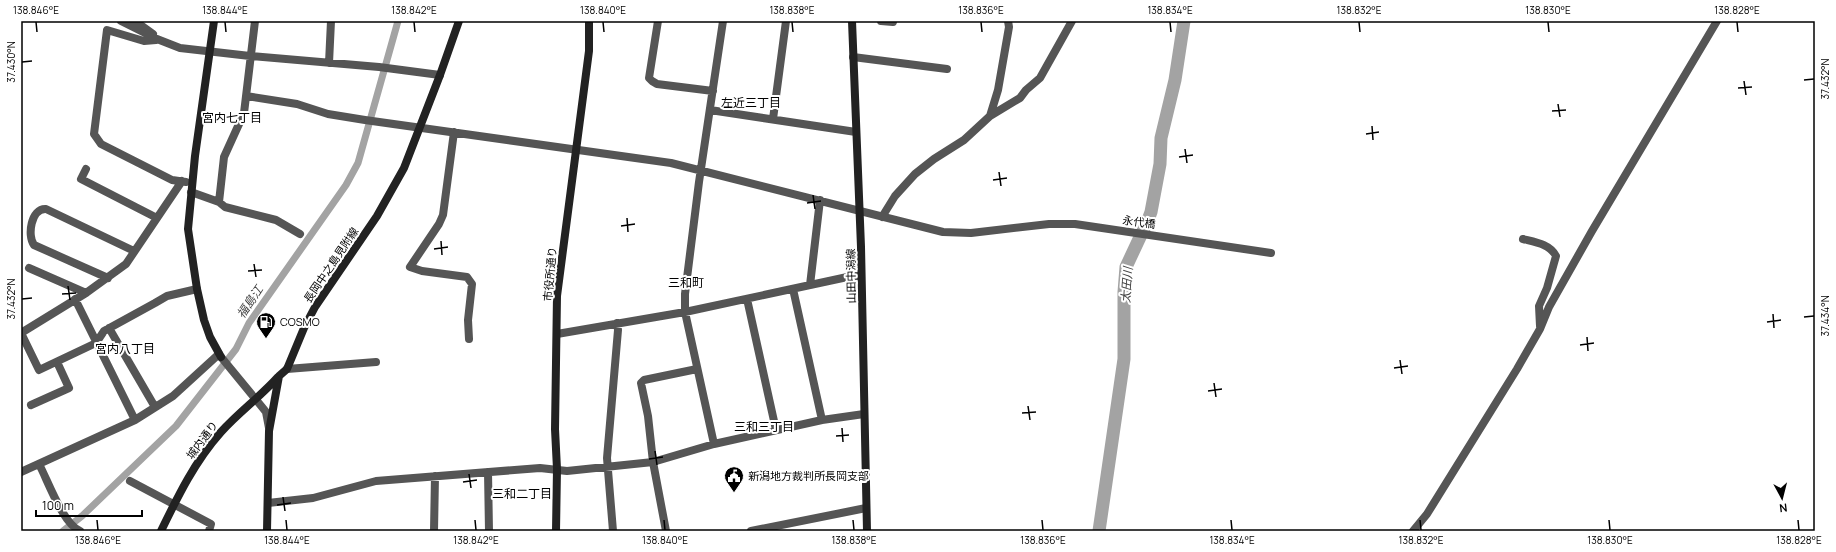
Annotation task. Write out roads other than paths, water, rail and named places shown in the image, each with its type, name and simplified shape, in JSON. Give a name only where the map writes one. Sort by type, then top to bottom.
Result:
[{"type":"main road","points":[[214,21],[192,182],[188,229],[197,289],[208,330],[220,356]]},
{"type":"main road","name":"長岡中之島見附線","points":[[279,376],[287,369],[304,328],[315,307],[387,198],[404,168],[420,129],[459,21]]},
{"type":"main road","name":"市役所通り","points":[[556,531],[557,469],[555,428],[557,296],[589,51],[589,21]]},
{"type":"main road","name":"山田中潟線","points":[[852,21],[860,210],[867,531]]},
{"type":"main road","points":[[267,531],[270,431],[279,376]]},
{"type":"main road","name":"城内通り","points":[[161,531],[202,455],[237,414],[265,391],[279,376]]},
{"type":"street","points":[[121,21],[157,40],[180,48],[250,56],[395,68],[440,75]]},
{"type":"street","points":[[136,21],[151,32],[157,40]]},
{"type":"street","points":[[219,202],[224,157],[244,113],[255,21]]},
{"type":"street","points":[[329,63],[331,21]]},
{"type":"street","points":[[658,21],[649,78],[652,82],[657,84],[713,91]]},
{"type":"street","points":[[714,444],[685,312],[685,294],[701,170],[723,21]]},
{"type":"street","points":[[773,120],[786,21]]},
{"type":"street","points":[[881,21],[893,22]]},
{"type":"street","points":[[990,116],[1000,79],[1009,27],[1008,21]]},
{"type":"street","points":[[882,217],[895,196],[915,174],[934,159],[964,140],[990,116],[1020,98],[1026,90],[1040,78],[1072,21]]},
{"type":"street","points":[[1413,531],[1427,514],[1517,368],[1540,329],[1549,307],[1596,224],[1717,21]]},
{"type":"street","points":[[157,40],[144,41],[107,30],[94,134],[101,144],[168,178],[192,182]]},
{"type":"street","points":[[853,57],[947,69]]},
{"type":"street","name":"永代橋","points":[[246,96],[297,104],[328,114],[420,129],[454,132],[671,163],[942,232],[959,233],[1049,224],[1094,226],[1271,253]]},
{"type":"street","points":[[710,110],[856,132]]},
{"type":"street","points":[[454,132],[443,215],[439,224],[410,266],[422,271],[467,276],[472,284],[468,320],[469,340]]},
{"type":"street","points":[[86,170],[81,179],[157,218]]},
{"type":"street","points":[[182,181],[126,264],[86,293],[21,333],[39,370],[96,343],[104,331],[167,296],[197,289]]},
{"type":"street","points":[[191,192],[219,202],[225,207],[276,220],[300,234]]},
{"type":"street","points":[[810,285],[820,200]]},
{"type":"street","points":[[108,278],[34,245],[31,235],[34,215],[36,212],[39,209],[46,209],[134,251]]},
{"type":"street","points":[[1523,239],[1547,246],[1556,256],[1547,288],[1539,306],[1540,329]]},
{"type":"street","points":[[29,268],[86,293]]},
{"type":"street","points":[[557,334],[685,312],[810,285],[861,276]]},
{"type":"street","points":[[793,289],[822,420]]},
{"type":"street","points":[[75,299],[135,420]]},
{"type":"street","points":[[748,299],[776,430]]},
{"type":"street","points":[[612,531],[608,466],[618,330],[617,323]]},
{"type":"street","points":[[109,328],[155,407]]},
{"type":"street","points":[[21,472],[135,420],[173,396],[220,356],[229,369],[266,412],[270,431]]},
{"type":"street","points":[[31,405],[69,388],[57,362]]},
{"type":"street","points":[[287,369],[376,362]]},
{"type":"street","points":[[666,531],[653,462],[648,416],[641,382],[697,369]]},
{"type":"street","points":[[268,503],[313,498],[376,481],[540,468],[567,471],[653,462],[714,444],[822,420],[864,414]]},
{"type":"street","points":[[39,464],[66,518],[78,530]]},
{"type":"street","points":[[488,472],[489,531]]},
{"type":"street","points":[[434,531],[435,476]]},
{"type":"street","points":[[130,481],[211,524],[209,531]]},
{"type":"street","points":[[751,531],[866,508]]},
{"type":"waterway","name":"福島江","points":[[63,531],[82,516],[176,426],[236,349],[249,323],[346,185],[358,163],[398,21]]},
{"type":"waterway","name":"太田川","points":[[1099,531],[1124,359],[1124,292],[1126,267],[1151,212],[1160,164],[1161,138],[1175,80],[1184,21]]},
{"type":"place","name":"COSMO","points":[[266,339]]},
{"type":"place","name":"新潟地方裁判所長岡支部","points":[[734,493]]},
{"type":"district","name":"左近三丁目","points":[[751,103]]},
{"type":"district","name":"宮内七丁目","points":[[232,118]]},
{"type":"district","name":"三和町","points":[[686,283]]},
{"type":"district","name":"宮内八丁目","points":[[125,349]]},
{"type":"district","name":"三和三丁目","points":[[764,427]]},
{"type":"district","name":"三和二丁目","points":[[522,494]]}]
